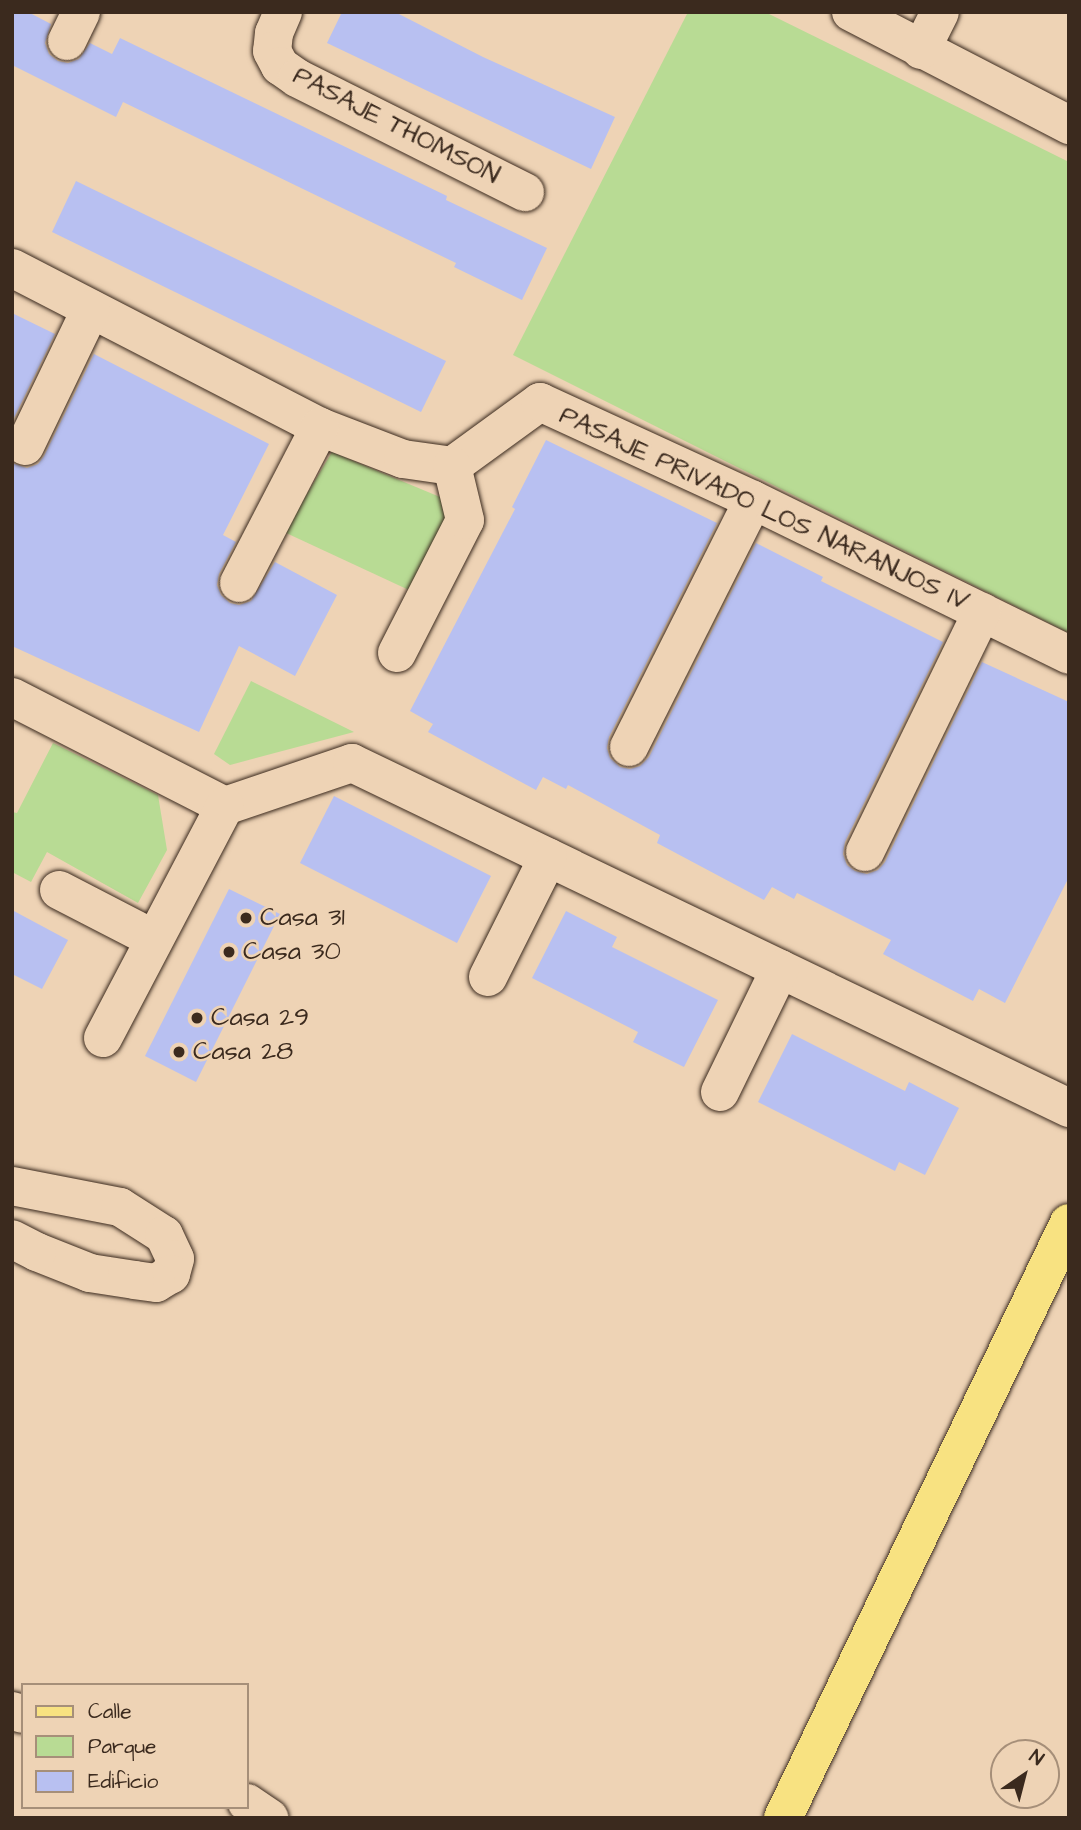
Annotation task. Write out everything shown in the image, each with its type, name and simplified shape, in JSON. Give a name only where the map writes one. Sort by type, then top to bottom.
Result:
[{"type":"main road","points":[[783,1818],[1069,1223]]},
{"type":"street","name":"PASAJE THOMSON","points":[[283,12],[274,33],[272,51],[280,66],[297,78],[525,192]]},
{"type":"street","points":[[851,12],[1069,125]]},
{"type":"street","points":[[921,50],[940,12]]},
{"type":"street","points":[[12,268],[320,428],[403,459],[452,466],[465,520],[397,653]]},
{"type":"street","points":[[25,446],[91,309]]},
{"type":"street","name":"PASAJE PRIVADO LOS NARANJOS IV","points":[[452,466],[540,402],[753,500],[1069,655]]},
{"type":"street","points":[[239,583],[320,428]]},
{"type":"street","points":[[629,747],[753,500]]},
{"type":"street","points":[[865,852],[982,612]]},
{"type":"street","points":[[12,697],[225,806]]},
{"type":"street","points":[[103,1038],[225,806],[352,763],[1069,1108]]},
{"type":"street","points":[[488,977],[548,857]]},
{"type":"street","points":[[60,890],[154,939]]},
{"type":"street","points":[[720,1092],[780,969]]},
{"type":"street","points":[[12,1186],[120,1207],[164,1235],[175,1259],[171,1274],[156,1283],[90,1273],[12,1239]]},
{"type":"street","points":[[248,1804],[268,1818]]},
{"type":"green space","points":[[688,12],[765,12],[1069,162],[1069,633],[513,355]]},
{"type":"green space","points":[[332,452],[440,497],[447,526],[411,591],[284,532]]},
{"type":"green space","points":[[251,681],[354,732],[230,765],[214,754]]},
{"type":"green space","points":[[53,743],[158,795],[167,850],[138,903],[47,852],[31,882],[12,872],[12,812],[17,813]]},
{"type":"building","points":[[12,12],[28,12],[51,24],[45,43],[49,54],[58,61],[68,63],[79,59],[90,43],[112,54],[120,38],[447,196],[446,200],[547,248],[522,300],[454,267],[456,263],[123,102],[116,117],[12,65]]},
{"type":"building","points":[[342,12],[395,12],[483,57],[615,117],[591,169],[327,43]]},
{"type":"building","points":[[76,181],[446,361],[421,412],[52,232]]},
{"type":"building","points":[[12,313],[55,334],[12,422]]},
{"type":"building","points":[[94,354],[269,444],[223,535],[236,542],[219,574],[217,585],[221,595],[230,603],[239,605],[251,601],[275,562],[337,595],[295,676],[239,646],[199,732],[12,646],[12,463],[27,468],[38,464]]},
{"type":"building","points":[[546,440],[717,523],[609,737],[607,748],[610,758],[620,767],[630,769],[640,766],[649,757],[756,543],[823,577],[821,581],[943,642],[845,842],[843,854],[847,865],[855,871],[867,874],[878,870],[885,862],[982,662],[1069,702],[1069,877],[1005,1003],[979,989],[973,1001],[917,972],[883,954],[891,940],[797,893],[794,899],[772,887],[764,900],[657,843],[660,835],[568,785],[566,789],[543,777],[536,790],[428,732],[433,724],[410,711],[515,509],[512,507]]},
{"type":"building","points":[[334,796],[491,876],[457,943],[300,863]]},
{"type":"building","points":[[229,889],[280,914],[196,1082],[145,1056]]},
{"type":"building","points":[[12,910],[68,940],[42,989],[12,974]]},
{"type":"building","points":[[566,911],[617,937],[612,947],[718,1000],[684,1067],[633,1042],[638,1032],[532,978]]},
{"type":"building","points":[[792,1034],[905,1091],[909,1082],[959,1108],[925,1175],[899,1162],[895,1171],[758,1102]]},
{"type":"place","name":"Casa 31","points":[[246,918]]},
{"type":"place","name":"Casa 30","points":[[229,952]]},
{"type":"place","name":"Casa 29","points":[[197,1018]]},
{"type":"place","name":"Casa 28","points":[[179,1052]]}]
